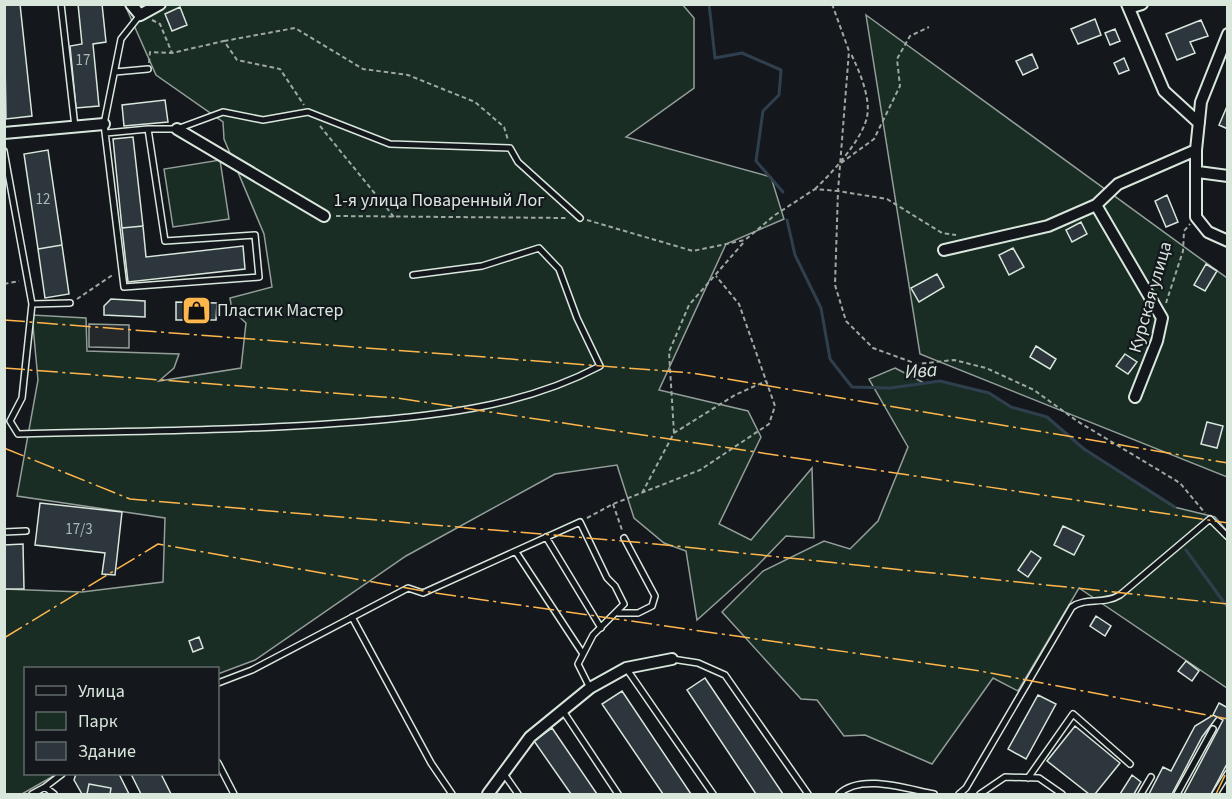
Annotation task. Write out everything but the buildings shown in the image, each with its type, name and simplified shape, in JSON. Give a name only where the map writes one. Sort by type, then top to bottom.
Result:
[{"type":"street","points":[[131,4],[140,15],[160,4]]},
{"type":"street","points":[[1142,4],[1128,6],[1164,91],[1199,123]]},
{"type":"street","points":[[1227,34],[1202,102],[1196,150],[1198,172],[1196,217],[1208,232],[1227,241]]},
{"type":"street","points":[[4,134],[75,127],[105,129]]},
{"type":"street","name":"1-я улица Поваренный Лог","points":[[177,129],[324,216]]},
{"type":"street","points":[[944,250],[1048,226],[1096,205],[1118,184],[1196,150]]},
{"type":"street","points":[[1198,172],[1227,176]]},
{"type":"street","points":[[1096,205],[1162,318]]},
{"type":"street","name":"Курская улица","points":[[1135,397],[1158,341],[1162,318]]},
{"type":"street","points":[[488,795],[502,772],[530,737],[590,688],[626,668],[672,659]]},
{"type":"lane","points":[[62,4],[75,127]]},
{"type":"lane","points":[[140,15],[121,39],[105,129],[124,287],[259,277],[255,235],[165,241],[148,129]]},
{"type":"lane","points":[[115,72],[148,69]]},
{"type":"lane","points":[[105,129],[177,129],[223,112],[263,120],[308,112],[390,144],[510,148],[518,162],[580,218]]},
{"type":"lane","points":[[4,151],[32,304],[22,398],[10,421],[18,434],[293,426],[442,415],[504,402],[574,380],[600,366],[577,318],[559,269],[539,248],[482,267],[413,275]]},
{"type":"lane","points":[[32,304],[70,303]]},
{"type":"lane","points":[[959,795],[966,788],[1072,607],[1081,602],[1102,602],[1114,598],[1210,519],[1227,537]]},
{"type":"lane","points":[[219,683],[252,670],[408,588],[423,592],[580,522],[607,578],[615,586],[624,604],[618,613],[593,635],[578,664],[590,688]]},
{"type":"lane","points":[[4,532],[26,531]]},
{"type":"lane","points":[[546,537],[601,628]]},
{"type":"lane","points":[[618,613],[638,613],[652,606],[655,596],[624,538]]},
{"type":"lane","points":[[516,552],[583,654]]},
{"type":"lane","points":[[352,617],[431,763],[452,795]]},
{"type":"lane","points":[[672,659],[698,663],[725,675],[808,795]]},
{"type":"lane","points":[[626,668],[713,795]]},
{"type":"lane","points":[[561,710],[618,795]]},
{"type":"lane","points":[[1028,778],[1073,714],[1130,764]]},
{"type":"lane","points":[[1177,795],[1213,729]]},
{"type":"lane","points":[[219,765],[234,795]]},
{"type":"lane","points":[[502,772],[519,795]]},
{"type":"lane","points":[[1215,795],[1227,773]]},
{"type":"lane","points":[[32,795],[61,775]]},
{"type":"lane","points":[[980,795],[1005,777],[1039,778],[1062,795]]},
{"type":"lane","points":[[1141,795],[1151,777]]},
{"type":"lane","points":[[839,795],[854,785],[867,783],[934,795]]},
{"type":"lane","points":[[45,787],[54,795]]},
{"type":"path","points":[[832,4],[849,51],[863,78],[867,116],[841,164]]},
{"type":"path","points":[[140,15],[160,24],[172,53]]},
{"type":"path","points":[[674,433],[669,352],[689,305],[745,240],[775,215],[815,189],[841,164],[874,139],[900,86],[897,59],[910,36],[929,27]]},
{"type":"path","points":[[148,69],[150,52],[172,53],[295,28],[363,69],[408,75],[475,102],[504,127],[510,148]]},
{"type":"path","points":[[224,41],[237,60],[280,69],[308,112],[394,217]]},
{"type":"path","points":[[849,51],[838,191],[835,285],[846,321],[873,348],[917,364],[954,360],[964,362],[986,368],[1034,390],[1077,421],[1180,483],[1210,519]]},
{"type":"path","points":[[815,189],[886,199],[942,233],[964,237]]},
{"type":"path","name":"1-я улица Поваренный Лог","points":[[324,216],[580,218],[693,251],[745,240]]},
{"type":"path","name":"Курская улица","points":[[1162,318],[1183,251],[1184,231],[1196,217]]},
{"type":"path","points":[[70,303],[122,269]]},
{"type":"path","points":[[580,522],[613,504],[700,470],[769,424],[776,406],[739,303],[716,276]]},
{"type":"path","points":[[4,284],[27,279]]},
{"type":"path","points":[[642,493],[674,433],[735,395],[766,381]]},
{"type":"path","points":[[613,504],[624,538]]},
{"type":"green space","points":[[682,4],[694,18],[694,88],[626,137],[771,177],[784,219],[726,244],[659,390],[748,411],[761,437],[719,524],[751,540],[812,468],[814,538],[786,536],[756,567],[697,620],[686,551],[664,543],[634,518],[617,465],[555,474],[406,556],[255,660],[219,674],[219,667],[24,667],[24,775],[55,775],[22,794],[5,794],[4,589],[82,592],[163,582],[165,518],[17,496],[38,380],[32,315],[86,318],[87,351],[179,354],[174,368],[159,381],[241,368],[246,323],[232,310],[230,298],[272,287],[264,234],[224,139],[223,122],[156,75],[125,5]]},
{"type":"green space","points":[[866,15],[1227,278],[1227,477],[920,354]]},
{"type":"green space","points":[[220,160],[229,219],[173,227],[164,169]]},
{"type":"green space","points":[[895,368],[924,383],[940,381],[989,393],[1011,407],[1047,417],[1084,449],[1174,507],[1215,517],[1227,531],[1227,688],[1079,588],[1018,691],[993,678],[932,764],[865,735],[844,736],[817,700],[801,699],[722,612],[763,571],[824,541],[850,549],[878,521],[908,447],[869,379]]},
{"type":"shaded area","points":[[89,324],[129,325],[129,348],[89,347]]},
{"type":"waterway","name":"Ива","points":[[709,4],[715,58],[742,53],[781,70],[779,95],[763,111],[756,161],[783,192]]},
{"type":"waterway","name":"Ива","points":[[787,220],[795,255],[821,308],[830,359],[852,387],[890,388],[940,381],[989,393],[1011,407],[1047,417],[1084,449],[1175,507]]},
{"type":"waterway","name":"Ива","points":[[1186,550],[1228,608]]},
{"type":"power","points":[[4,320],[692,373],[1228,463]]},
{"type":"power","points":[[4,368],[397,398],[1228,523]]},
{"type":"power","points":[[4,448],[130,499],[646,543],[1228,604]]},
{"type":"power","points":[[4,638],[158,544],[435,593],[980,671],[1228,719]]},
{"type":"power","points":[[1216,794],[1228,769]]},
{"type":"place","name":"Пластик Мастер","points":[[196,310]]}]
